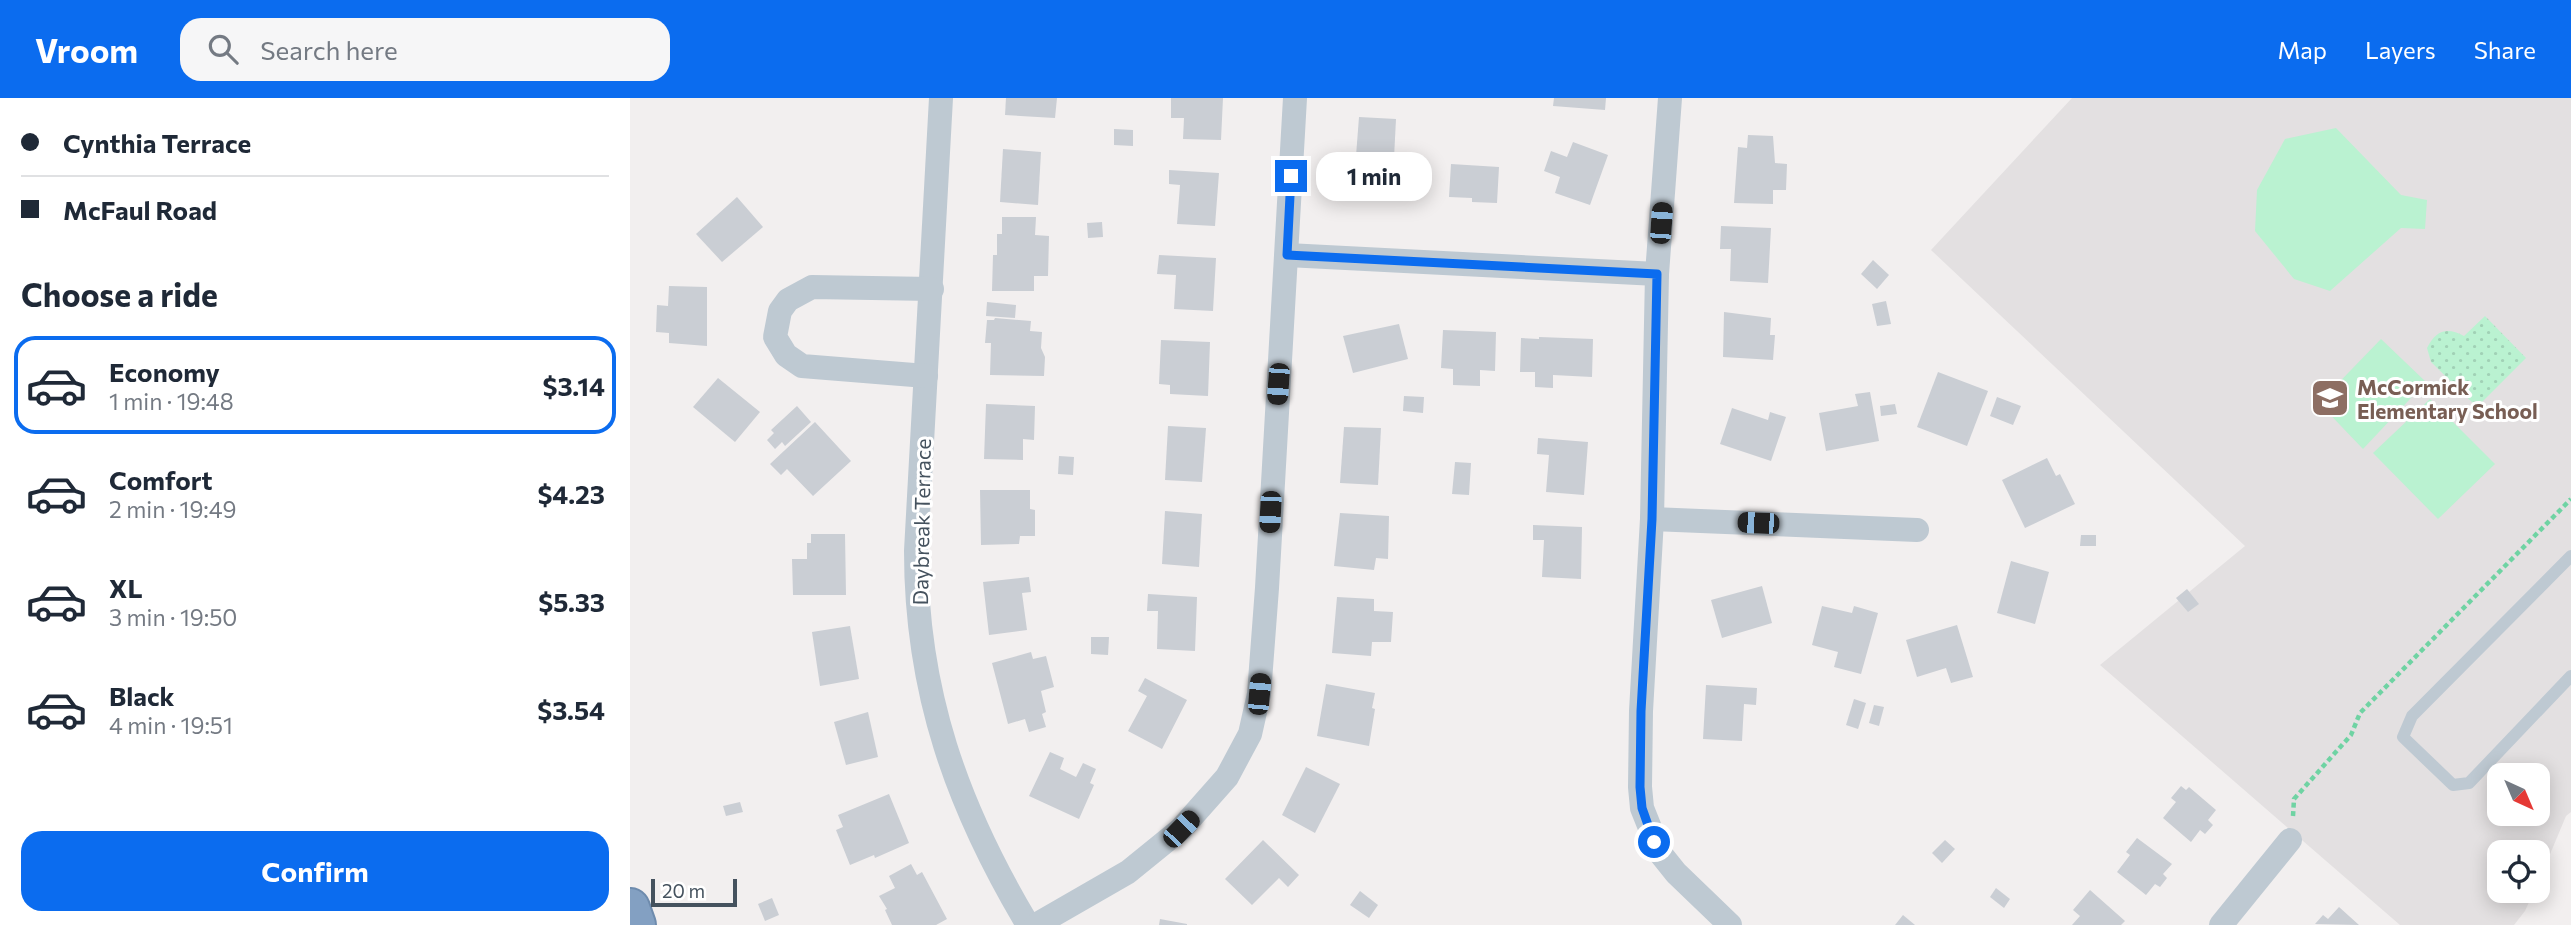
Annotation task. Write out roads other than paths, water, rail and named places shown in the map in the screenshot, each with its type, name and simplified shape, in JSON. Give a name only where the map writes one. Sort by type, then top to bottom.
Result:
[{"type":"highway","points":[[630,908],[636,925]]},
{"type":"street","name":"Daybreak Terrace","points":[[941,98],[916,551],[916,586],[924,663],[940,733],[958,783],[985,850],[1028,925]]},
{"type":"street","points":[[1037,925],[1128,872],[1181,829],[1227,777],[1250,734],[1259,694],[1262,654],[1295,98]]},
{"type":"street","points":[[1670,98],[1657,274],[1652,519],[1641,711],[1642,808],[1660,853],[1676,873],[1730,925]]},
{"type":"street","points":[[1287,255],[1657,274]]},
{"type":"street","points":[[926,376],[802,366],[786,355],[775,337],[780,311],[788,300],[812,287],[932,289]]},
{"type":"street","points":[[1652,519],[1917,530]]},
{"type":"street","points":[[2221,925],[2290,840]]},
{"type":"lane","points":[[2571,556],[2412,716],[2403,737],[2454,785],[2469,783],[2571,676]]},
{"type":"place","name":"McCormick Elementary School","points":[[2330,398]]}]
